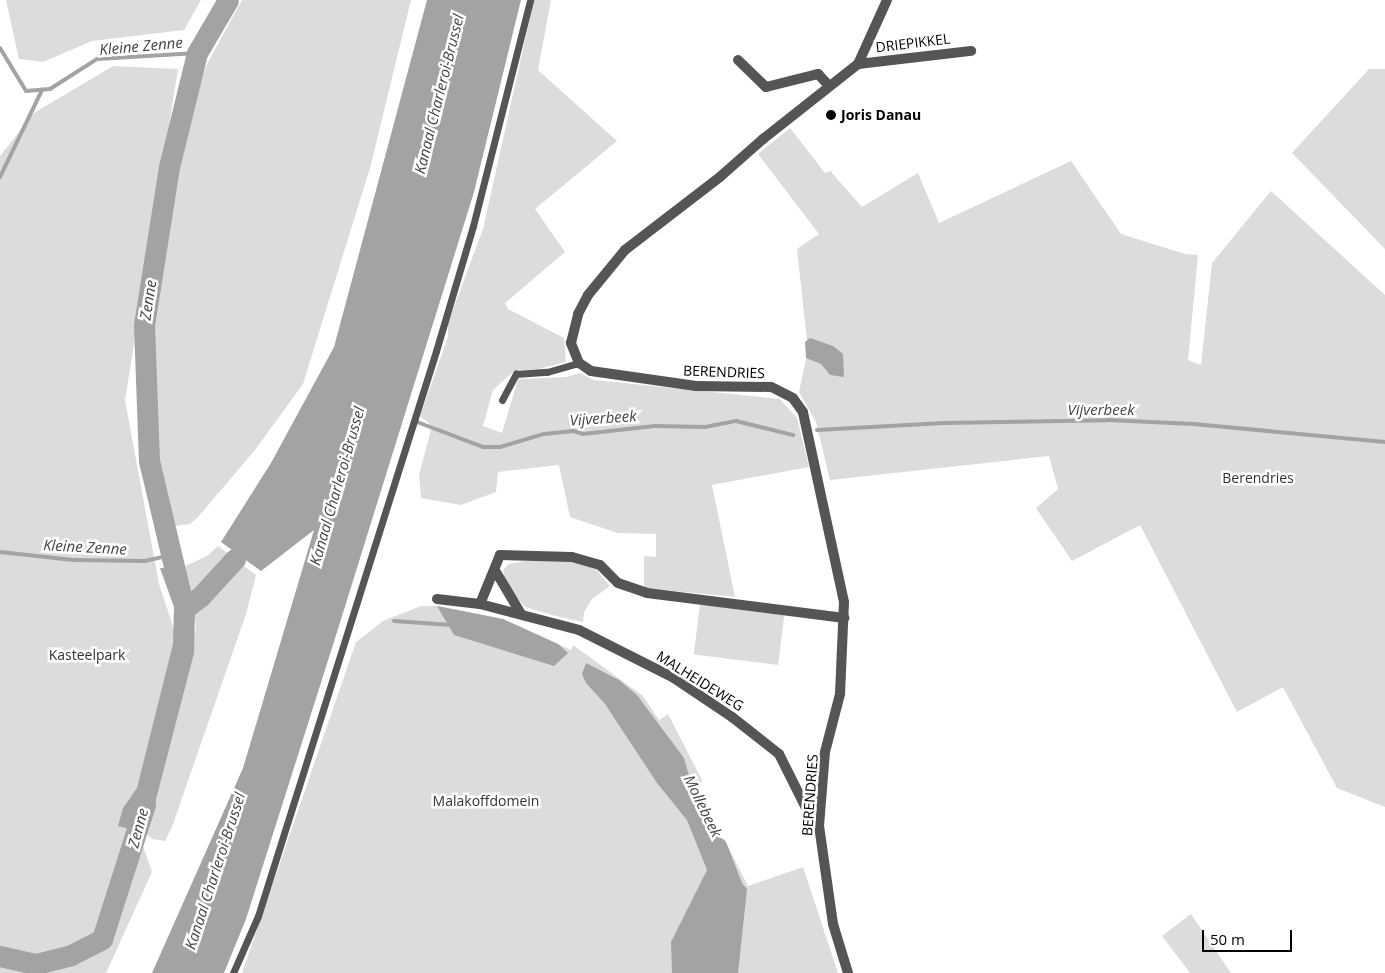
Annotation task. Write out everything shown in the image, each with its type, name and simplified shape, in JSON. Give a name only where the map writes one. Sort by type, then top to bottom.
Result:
[{"type":"street","points":[[579,363],[572,349],[572,332],[578,314],[595,284],[620,256],[858,64],[887,0]]},
{"type":"street","name":"DRIEPIKKEL","points":[[858,64],[971,50]]},
{"type":"street","points":[[738,60],[766,87],[818,74],[829,86]]},
{"type":"street","name":"BERENDRIES","points":[[579,363],[591,372],[648,380],[696,386],[771,387],[793,398],[803,412],[822,491],[843,593],[844,618],[840,694],[825,752],[819,826],[833,924],[848,973]]},
{"type":"street","points":[[480,604],[496,572],[500,555],[572,557],[600,565],[618,583],[647,593],[844,618]]},
{"type":"street","points":[[496,572],[521,614]]},
{"type":"street","name":"MALHEIDEWEG","points":[[437,599],[480,604],[579,630],[616,647],[674,678],[732,717],[783,759],[806,808],[819,826]]},
{"type":"lane","points":[[233,973],[258,916],[436,351],[473,226],[530,0]]},
{"type":"lane","points":[[502,400],[516,374],[547,372],[579,363]]},
{"type":"green space","points":[[6,0],[201,0],[184,30],[92,41],[43,62],[19,59]]},
{"type":"green space","points":[[242,0],[411,0],[370,168],[303,384],[255,450],[198,517],[190,524],[174,526],[158,460],[150,340],[154,273],[185,134],[206,66]]},
{"type":"green space","points":[[534,0],[551,0],[538,70],[617,141],[535,209],[565,252],[505,303],[508,309],[564,338],[566,362],[539,369],[514,371],[493,390],[483,426],[502,433],[518,379],[566,377],[580,373],[594,380],[780,399],[797,418],[809,467],[712,485],[735,597],[644,588],[644,556],[656,557],[656,534],[618,533],[570,517],[559,465],[498,472],[496,492],[461,505],[421,498],[419,475],[432,426],[420,416],[448,337],[448,323],[483,229]]},
{"type":"green space","name":"Kasteelpark","points":[[113,66],[178,69],[125,400],[159,584],[180,648],[135,823],[152,872],[106,973],[0,973],[0,156],[34,113]]},
{"type":"green space","points":[[1369,69],[1385,69],[1385,249],[1292,153]]},
{"type":"green space","name":"Berendries","points":[[790,128],[825,173],[833,170],[831,172],[862,207],[918,173],[939,223],[1071,161],[1121,234],[1185,254],[1198,255],[1188,360],[1201,365],[1212,263],[1271,191],[1385,295],[1385,807],[1337,788],[1283,687],[1237,712],[1140,525],[1072,561],[1036,508],[1058,489],[1049,456],[830,480],[816,422],[799,392],[808,350],[797,249],[819,234],[758,154]]},
{"type":"green space","points":[[218,546],[256,575],[246,614],[172,827],[165,841],[152,839],[147,834],[196,628],[193,601],[183,567],[207,556]]},
{"type":"green space","points":[[525,561],[577,561],[596,569],[610,586],[592,599],[584,612],[583,622],[552,615],[525,607],[506,585],[503,570],[509,564]]},
{"type":"green space","points":[[700,604],[784,614],[778,665],[694,655]]},
{"type":"green space","name":"Malakoffdomein","points":[[421,606],[437,606],[503,619],[571,650],[573,645],[643,696],[659,720],[668,714],[702,780],[699,789],[748,886],[803,867],[838,973],[242,973],[356,642],[383,621]]},
{"type":"green space","points":[[1191,914],[1231,973],[1190,973],[1162,936]]},
{"type":"water","name":"Kanaal Charleroi-Brussel","points":[[427,0],[521,0],[474,192],[246,919],[224,973],[152,973],[243,768],[314,530],[261,571],[221,542],[271,463],[334,347]]},
{"type":"water","points":[[810,338],[833,346],[843,354],[844,377],[830,375],[821,364],[806,358],[805,342]]},
{"type":"water","name":"Zenne","points":[[183,567],[195,611],[194,653],[147,834],[118,826],[123,808],[137,788],[173,644],[174,607],[160,568]]},
{"type":"water","points":[[437,606],[503,619],[558,644],[568,653],[554,666],[454,635]]},
{"type":"water","points":[[586,663],[619,680],[637,695],[684,758],[701,818],[726,842],[742,883],[747,889],[738,973],[672,973],[671,942],[707,870],[687,820],[657,783],[605,704],[586,683],[582,674]]},
{"type":"waterway","name":"Zenne","points":[[181,596],[149,461],[144,325],[169,167],[197,53],[228,0]]},
{"type":"waterway","name":"Kleine Zenne","points":[[0,48],[26,91],[50,89],[97,59],[197,53]]},
{"type":"waterway","points":[[0,177],[42,90]]},
{"type":"waterway","name":"Vijverbeek","points":[[817,430],[944,423],[1108,420],[1194,424],[1385,442]]},
{"type":"waterway","name":"Vijverbeek","points":[[417,422],[483,447],[500,447],[544,434],[573,431],[583,434],[655,426],[705,427],[736,421],[793,435]]},
{"type":"waterway","name":"Kleine Zenne","points":[[0,552],[74,560],[145,561],[170,555]]},
{"type":"waterway","name":"Zenne","points":[[184,609],[200,597],[235,559]]},
{"type":"waterway","name":"Mollebeek","points":[[394,621],[452,625]]},
{"type":"waterway","name":"Zenne","points":[[0,956],[36,964],[71,955],[102,939],[145,804]]},
{"type":"place","name":"Joris Danau","points":[[831,115]]}]
